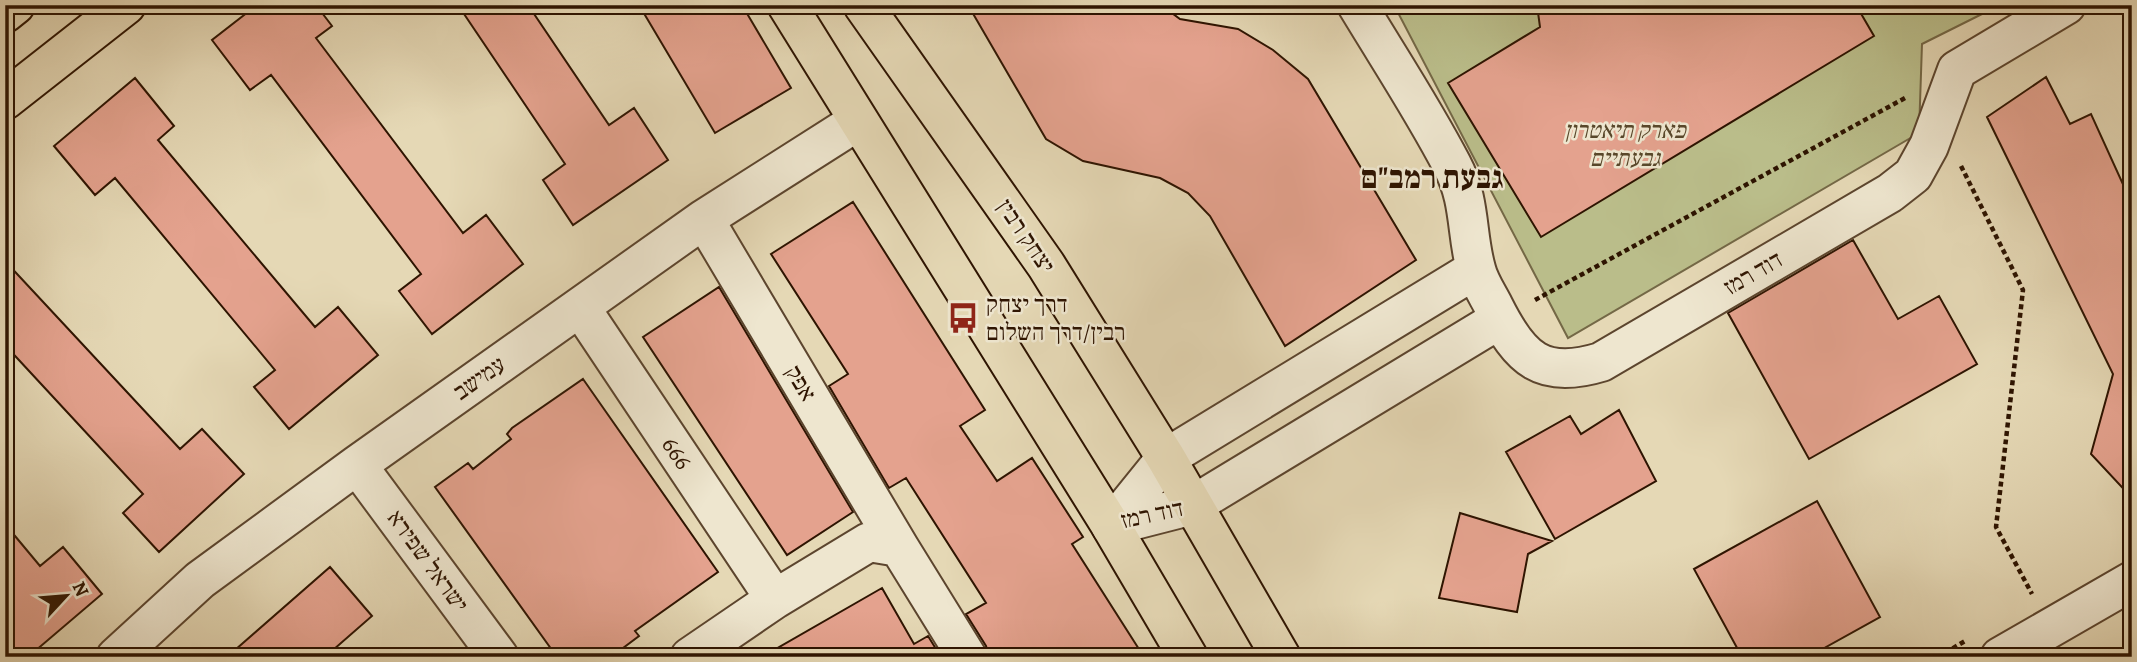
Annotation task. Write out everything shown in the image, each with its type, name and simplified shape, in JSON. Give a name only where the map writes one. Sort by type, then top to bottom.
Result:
[{"type":"main road","points":[[5,13],[15,5]]},
{"type":"main road","points":[[5,100],[126,5]]},
{"type":"main road","points":[[786,5],[1111,526],[1188,657]]},
{"type":"main road","name":"יצחק רבין","points":[[863,5],[1024,230],[1166,458],[1281,657]]},
{"type":"street","points":[[1357,5],[1454,167],[1469,215],[1476,269],[1500,319]]},
{"type":"street","points":[[1956,70],[2024,16],[2066,5]]},
{"type":"street","name":"דוד רמז","points":[[1111,526],[1193,505],[1500,319],[1525,357],[1545,368],[1574,371],[1601,362],[1890,193],[1913,175],[1929,146],[1956,70]]},
{"type":"street","name":"עמישב","points":[[116,657],[200,580],[357,465],[704,219],[858,121]]},
{"type":"street","name":"אפק","points":[[704,219],[967,657]]},
{"type":"street","name":"דוד רמז","points":[[1111,526],[1166,458],[1476,269]]},
{"type":"street","name":"666","points":[[580,307],[775,599]]},
{"type":"street","name":"ישראל שפירא","points":[[357,465],[499,657]]},
{"type":"street","points":[[690,657],[775,599],[869,542],[899,547]]},
{"type":"street","points":[[1985,647],[2132,581]]},
{"type":"path","points":[[1500,319],[1956,70]]},
{"type":"path","points":[[1959,161],[2023,290],[1996,527],[2034,599]]},
{"type":"path","points":[[1938,657],[1985,647]]},
{"type":"green space","name":"פארק תיאטרון גבעתיים","points":[[1394,5],[2000,5],[1922,44],[1919,133],[1568,338]]},
{"type":"building","points":[[257,5],[316,5],[332,26],[316,38],[463,233],[486,215],[523,264],[432,334],[399,291],[421,274],[271,75],[250,90],[212,40]]},
{"type":"building","points":[[458,5],[528,5],[609,125],[634,108],[668,160],[573,225],[543,180],[565,164]]},
{"type":"building","points":[[639,5],[742,5],[791,88],[715,133]]},
{"type":"building","points":[[968,5],[1161,5],[1180,19],[1238,29],[1273,50],[1308,79],[1416,260],[1285,346],[1210,216],[1188,193],[1160,178],[1083,161],[1046,139]]},
{"type":"building","points":[[1537,5],[1856,5],[1874,36],[1541,237],[1448,83],[1540,27]]},
{"type":"building","points":[[2046,77],[2070,124],[2091,114],[2132,204],[2132,498],[2091,454],[2113,374],[1987,117]]},
{"type":"building","points":[[135,78],[174,126],[158,140],[315,327],[338,307],[378,355],[289,429],[254,387],[275,370],[115,178],[95,195],[54,146]]},
{"type":"building","points":[[853,202],[985,410],[960,426],[997,481],[1032,458],[1083,537],[1072,544],[1144,657],[989,657],[986,646],[966,614],[986,603],[906,478],[889,488],[829,386],[848,374],[771,254]]},
{"type":"building","points":[[1853,240],[1898,319],[1939,296],[1977,364],[1809,459],[1728,313]]},
{"type":"building","points":[[5,261],[180,449],[202,429],[244,474],[159,552],[123,513],[143,494],[5,345]]},
{"type":"building","points":[[719,287],[853,512],[787,555],[643,337]]},
{"type":"building","points":[[583,379],[718,572],[635,631],[639,636],[611,657],[557,657],[435,487],[468,463],[473,469],[511,439],[507,434],[512,428]]},
{"type":"building","points":[[1619,410],[1656,481],[1555,539],[1506,452],[1570,416],[1581,434]]},
{"type":"building","points":[[1817,501],[1880,617],[1808,657],[1742,657],[1694,569]]},
{"type":"building","points":[[1460,513],[1552,541],[1528,554],[1517,612],[1439,598]]},
{"type":"building","points":[[5,524],[40,566],[63,547],[102,594],[28,657],[5,657]]},
{"type":"building","points":[[330,567],[372,616],[325,657],[227,657]]},
{"type":"building","points":[[882,588],[914,644],[928,636],[941,657],[762,657]]},
{"type":"place","name":"דרך יצחק רבין/דרך השלום","points":[[963,318]]},
{"type":"district","name":"גבעת רמב\"ם","points":[[1432,177]]}]
